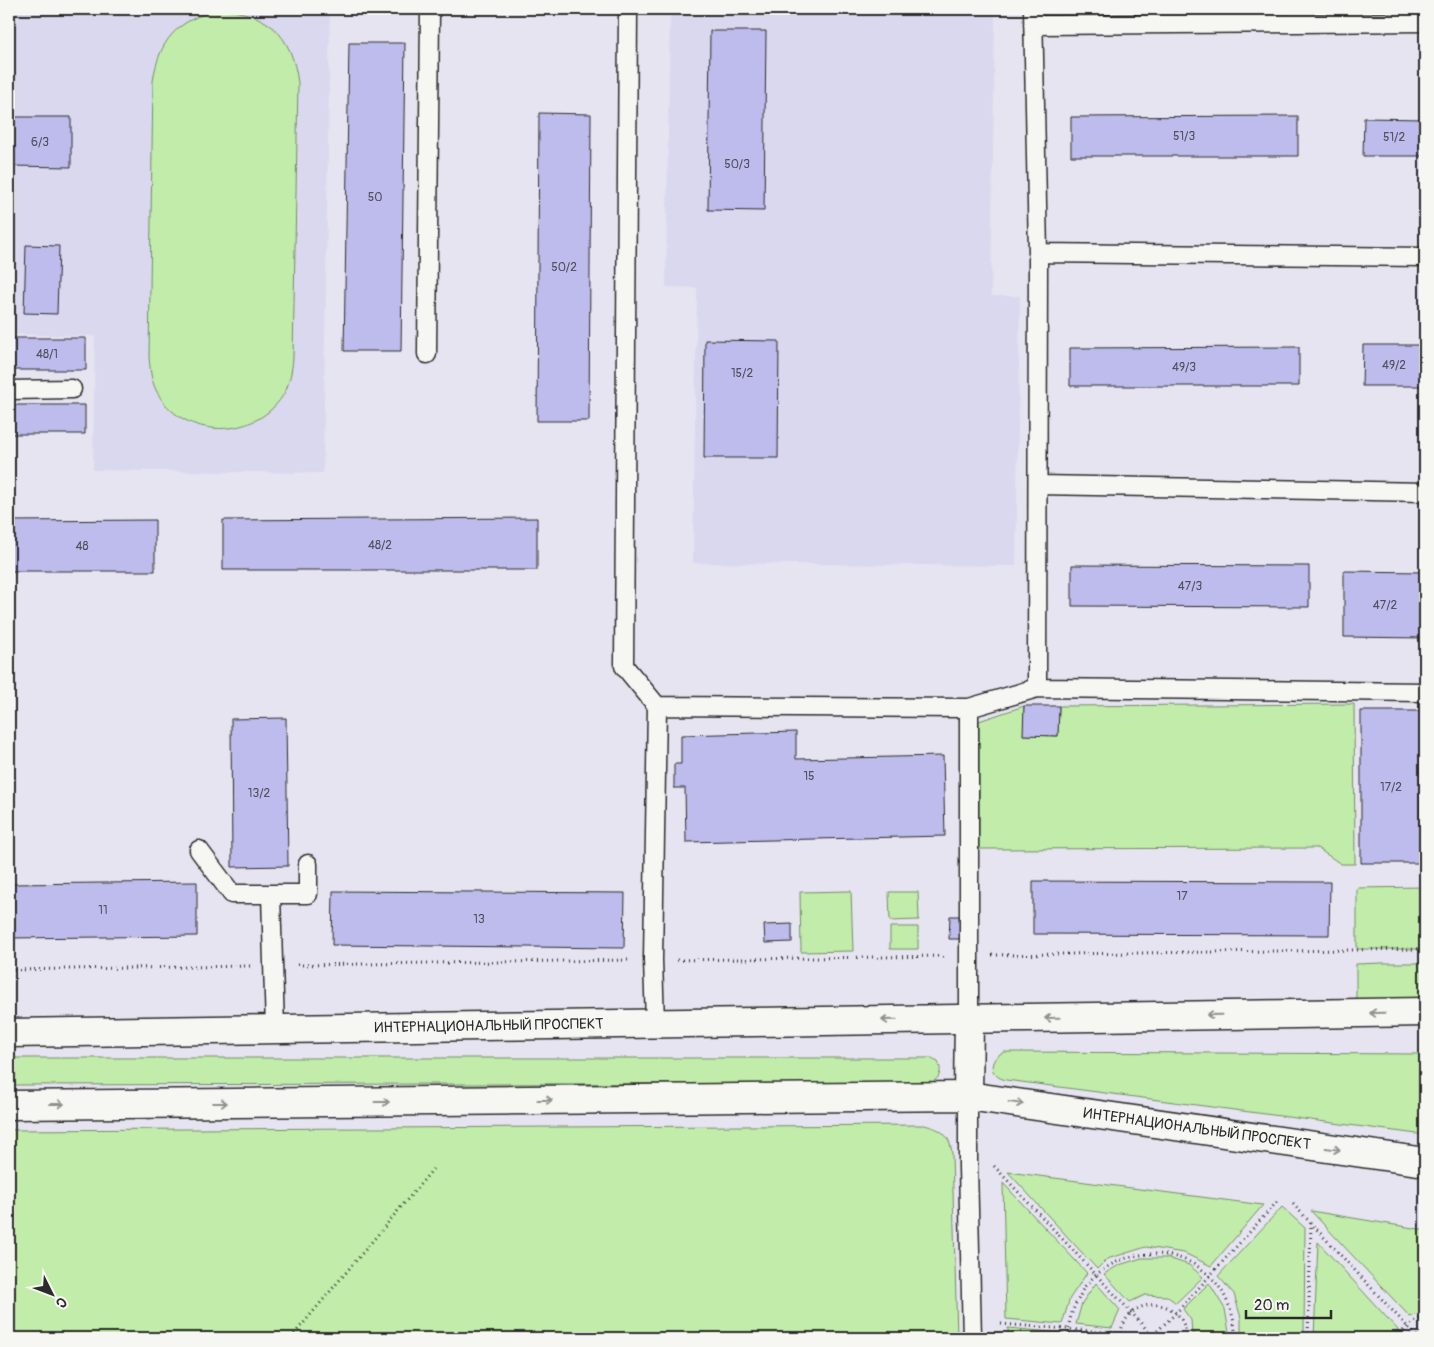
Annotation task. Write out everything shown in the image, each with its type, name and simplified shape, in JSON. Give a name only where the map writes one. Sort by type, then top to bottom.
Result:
[{"type":"main road","name":"ИНТЕРНАЦИОНАЛЬНЫЙ ПРОСПЕКТ","points":[[9,1033],[1425,1012]]},
{"type":"main road","points":[[968,1096],[969,1019]]},
{"type":"main road","name":"ИНТЕРНАЦИОНАЛЬНЫЙ ПРОСПЕКТ","points":[[9,1105],[968,1096],[1425,1162]]},
{"type":"lane","points":[[427,354],[430,9]]},
{"type":"lane","points":[[628,9],[624,666],[657,706],[653,960],[655,1023]]},
{"type":"lane","points":[[1037,688],[1038,253],[1033,17],[1425,22]]},
{"type":"lane","points":[[1038,253],[1425,257]]},
{"type":"lane","points":[[9,390],[72,389]]},
{"type":"lane","points":[[1038,485],[1425,492]]},
{"type":"lane","points":[[657,706],[969,708],[1037,688],[1425,692]]},
{"type":"lane","points":[[969,708],[969,1019]]},
{"type":"lane","points":[[199,850],[232,894],[308,894],[308,864]]},
{"type":"lane","points":[[271,895],[275,1029]]},
{"type":"lane","points":[[968,1096],[972,1338]]},
{"type":"path","points":[[9,970],[1425,949]]},
{"type":"path","points":[[994,1166],[1131,1312],[1152,1338]]},
{"type":"path","points":[[291,1338],[433,1169]]},
{"type":"path","points":[[1152,1338],[1277,1202]]},
{"type":"path","points":[[1294,1204],[1418,1338]]},
{"type":"path","points":[[1308,1338],[1311,1224]]},
{"type":"path","points":[[1069,1338],[1073,1308],[1086,1285],[1105,1268],[1128,1256],[1150,1253],[1171,1255],[1192,1263],[1209,1276],[1223,1293],[1232,1313],[1235,1338]]},
{"type":"path","points":[[1120,1336],[1121,1328],[1131,1312],[1145,1305],[1156,1304],[1167,1307],[1176,1313],[1182,1321],[1186,1331],[1186,1338]]},
{"type":"path","points":[[1396,1338],[1407,1326],[1425,1317]]},
{"type":"path","points":[[1001,1324],[1120,1336],[1182,1338]]},
{"type":"shaded area","points":[[9,9],[330,9],[323,473],[93,470],[95,336],[9,334]]},
{"type":"shaded area","points":[[670,9],[995,9],[991,296],[1020,296],[1016,566],[693,563],[697,288],[666,287]]},
{"type":"green space","points":[[218,10],[235,11],[250,15],[274,28],[290,51],[298,83],[293,358],[288,384],[285,392],[273,408],[257,420],[239,426],[220,428],[201,426],[183,419],[168,407],[154,386],[149,357],[153,81],[160,54],[172,34],[191,20]]},
{"type":"green space","points":[[1354,704],[1355,864],[1341,864],[1317,848],[979,849],[979,721],[1024,706],[1024,735],[1058,736],[1059,706]]},
{"type":"green space","points":[[1425,887],[1425,949],[1357,949],[1357,888]]},
{"type":"green space","points":[[851,891],[853,951],[801,952],[800,892]]},
{"type":"green space","points":[[889,892],[918,892],[919,920],[890,921]]},
{"type":"green space","points":[[890,927],[918,927],[918,949],[890,949]]},
{"type":"green space","points":[[1425,963],[1425,1006],[1356,1007],[1356,964]]},
{"type":"green space","points":[[1004,1052],[1425,1054],[1425,1135],[1006,1080],[996,1075],[992,1067],[995,1059]]},
{"type":"green space","points":[[9,1058],[930,1058],[938,1062],[940,1072],[938,1077],[930,1083],[9,1085]]},
{"type":"green space","points":[[924,1125],[944,1134],[951,1147],[957,1338],[9,1338],[9,1130]]},
{"type":"green space","points":[[1008,1172],[1263,1205],[1211,1266],[1184,1253],[1146,1247],[1107,1259],[1097,1269]]},
{"type":"green space","points":[[1003,1183],[1087,1273],[1070,1298],[1062,1324],[1006,1319]]},
{"type":"green space","points":[[1282,1207],[1305,1228],[1304,1335],[1291,1338],[1241,1338],[1241,1318],[1234,1294],[1218,1276]]},
{"type":"green space","points":[[1311,1211],[1425,1230],[1425,1312],[1410,1317]]},
{"type":"green space","points":[[1318,1242],[1398,1330],[1393,1338],[1314,1338]]},
{"type":"green space","points":[[1142,1258],[1168,1258],[1189,1265],[1203,1277],[1176,1303],[1167,1296],[1145,1295],[1130,1302],[1104,1274],[1119,1265]]},
{"type":"green space","points":[[1096,1283],[1120,1310],[1112,1328],[1076,1324],[1082,1303]]},
{"type":"green space","points":[[1209,1283],[1225,1309],[1230,1338],[1192,1334],[1191,1320],[1183,1309]]},
{"type":"green space","points":[[1008,1328],[1063,1333],[1064,1338],[1008,1338]]},
{"type":"building","points":[[710,31],[766,31],[764,211],[708,210]]},
{"type":"building","points":[[349,43],[405,43],[401,351],[344,351]]},
{"type":"building","points":[[539,113],[591,114],[589,421],[537,421]]},
{"type":"building","points":[[1298,116],[1298,156],[1071,156],[1071,117]]},
{"type":"building","points":[[9,117],[71,117],[71,167],[9,166]]},
{"type":"building","points":[[1364,118],[1425,119],[1425,156],[1363,156]]},
{"type":"building","points":[[26,245],[59,246],[57,314],[24,313]]},
{"type":"building","points":[[9,338],[86,338],[86,370],[9,370]]},
{"type":"building","points":[[705,340],[779,341],[778,458],[704,458]]},
{"type":"building","points":[[1363,345],[1425,345],[1425,386],[1362,386]]},
{"type":"building","points":[[1299,347],[1299,386],[1070,386],[1070,348]]},
{"type":"building","points":[[9,405],[85,405],[85,434],[9,434]]},
{"type":"building","points":[[537,518],[537,570],[223,570],[223,520]]},
{"type":"building","points":[[155,520],[155,571],[9,571],[9,521]]},
{"type":"building","points":[[1072,565],[1309,566],[1309,607],[1072,606]]},
{"type":"building","points":[[1344,571],[1425,572],[1425,638],[1344,637]]},
{"type":"building","points":[[1024,706],[1059,706],[1058,736],[1023,735]]},
{"type":"building","points":[[1361,711],[1421,711],[1420,863],[1361,863]]},
{"type":"building","points":[[286,718],[288,866],[232,867],[231,719]]},
{"type":"building","points":[[796,732],[796,759],[943,756],[945,836],[686,842],[685,788],[674,788],[674,764],[681,764],[681,735]]},
{"type":"building","points":[[1033,881],[1330,882],[1329,935],[1033,934]]},
{"type":"building","points":[[197,882],[197,936],[9,938],[9,884]]},
{"type":"building","points":[[333,891],[625,893],[624,948],[332,945]]},
{"type":"building","points":[[950,916],[962,916],[962,939],[949,939]]},
{"type":"building","points":[[792,924],[792,942],[765,943],[764,925]]}]
